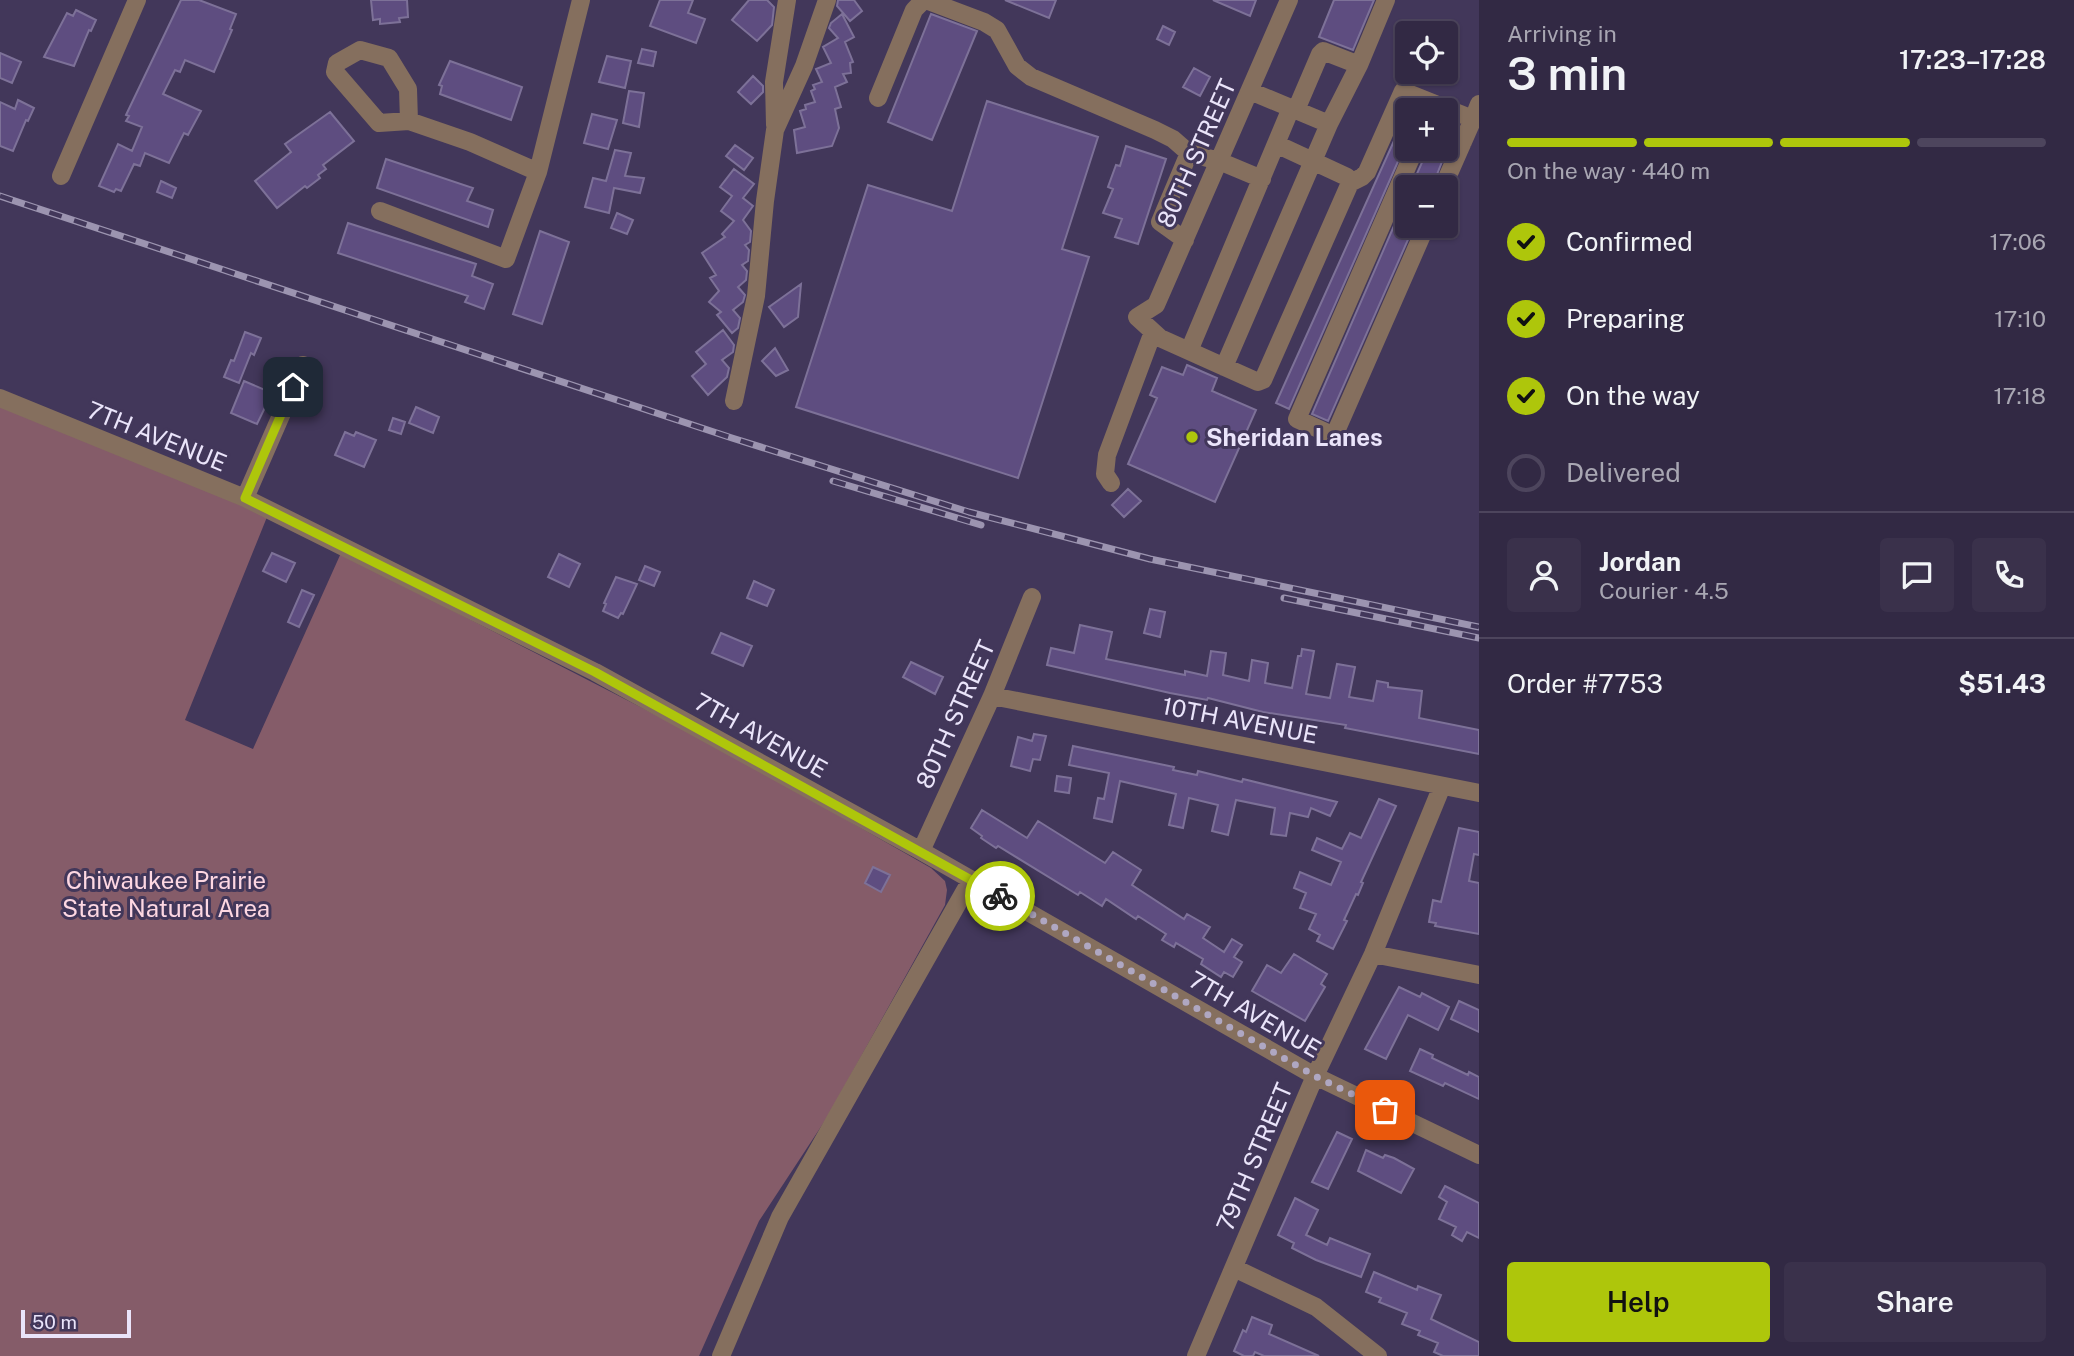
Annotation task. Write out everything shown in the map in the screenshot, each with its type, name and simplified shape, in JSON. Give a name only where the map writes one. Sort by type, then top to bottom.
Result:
[{"type":"street","points":[[61,176],[137,0]]},
{"type":"street","points":[[380,211],[506,260],[538,172],[581,0]]},
{"type":"street","points":[[734,401],[756,296],[775,130],[774,82],[787,0]]},
{"type":"street","points":[[775,130],[804,66],[827,0]]},
{"type":"street","points":[[878,98],[914,10],[925,0],[984,22],[997,30],[1017,66],[1031,77],[1155,130],[1173,139],[1189,153],[1219,161],[1262,179]]},
{"type":"street","name":"80TH STREET","points":[[1153,332],[1137,317],[1156,305],[1289,0]]},
{"type":"street","points":[[1224,367],[1386,0]]},
{"type":"street","points":[[409,121],[408,89],[389,58],[360,50],[337,64],[335,72],[379,123],[409,121],[470,142],[538,172]]},
{"type":"street","points":[[1189,351],[1276,144],[1323,51],[1359,65]]},
{"type":"street","points":[[1250,91],[1329,124]]},
{"type":"street","points":[[1111,483],[1105,474],[1107,455],[1153,332],[1160,338],[1258,382],[1263,380],[1350,183],[1367,172],[1403,91],[1476,111],[1448,175]]},
{"type":"street","points":[[1458,140],[1463,142]]},
{"type":"street","points":[[1276,144],[1347,177],[1350,183]]},
{"type":"street","points":[[1185,240],[1160,222],[1189,153]]},
{"type":"street","points":[[1395,195],[1297,419],[1334,436],[1421,238]]},
{"type":"street","points":[[245,498],[303,365]]},
{"type":"street","name":"7TH AVENUE","points":[[0,398],[245,498],[595,672],[921,851],[1315,1076],[1479,1155]]},
{"type":"street","name":"80TH STREET","points":[[921,851],[992,695],[1032,597]]},
{"type":"street","name":"10TH AVENUE","points":[[992,695],[1479,793]]},
{"type":"street","name":"79TH STREET","points":[[1196,1356],[1315,1076],[1373,954],[1442,786]]},
{"type":"street","points":[[721,1356],[780,1217],[971,880]]},
{"type":"street","points":[[1373,954],[1479,975]]},
{"type":"street","points":[[1234,1268],[1316,1307],[1378,1356]]},
{"type":"green space","name":"Chiwaukee Prairie State Natural Area","points":[[0,404],[198,485],[267,517],[185,720],[253,749],[341,553],[726,751],[931,868],[945,881],[945,905],[828,1116],[759,1221],[699,1356],[0,1356]]},
{"type":"building","points":[[181,0],[199,0],[236,14],[230,29],[232,30],[214,72],[185,60],[180,72],[175,70],[163,94],[201,111],[188,135],[184,133],[169,163],[145,153],[140,166],[134,164],[121,191],[116,189],[114,192],[99,186],[118,144],[132,151],[142,127],[126,121],[129,116],[126,115]]},
{"type":"building","points":[[371,0],[407,0],[408,17],[399,18],[400,22],[380,24],[380,19],[373,20]]},
{"type":"building","points":[[660,0],[693,0],[688,13],[705,19],[696,43],[650,26]]},
{"type":"building","points":[[749,0],[767,0],[774,7],[772,25],[757,41],[732,20]]},
{"type":"building","points":[[838,0],[854,0],[862,11],[850,21],[837,6]]},
{"type":"building","points":[[1005,0],[1056,0],[1049,18]]},
{"type":"building","points":[[1213,0],[1256,0],[1250,16]]},
{"type":"building","points":[[1334,0],[1374,0],[1353,50],[1319,37]]},
{"type":"building","points":[[76,10],[96,20],[74,66],[44,57],[67,13],[73,16]]},
{"type":"building","points":[[842,14],[854,37],[845,42],[853,62],[850,63],[851,73],[843,74],[847,82],[835,87],[841,107],[835,109],[839,128],[832,146],[797,153],[794,130],[805,127],[800,111],[806,109],[805,105],[815,102],[811,91],[815,89],[813,85],[822,82],[816,69],[831,63],[823,47],[838,38],[829,28]]},
{"type":"building","points":[[931,14],[977,31],[932,140],[888,122]]},
{"type":"building","points":[[1163,26],[1175,32],[1169,45],[1157,39]]},
{"type":"building","points":[[642,49],[656,52],[653,66],[638,63]]},
{"type":"building","points":[[0,53],[21,62],[12,83],[0,78]]},
{"type":"building","points":[[607,56],[631,61],[625,88],[599,82]]},
{"type":"building","points":[[450,61],[522,87],[511,120],[440,94],[442,86],[439,85]]},
{"type":"building","points":[[1194,68],[1210,77],[1200,96],[1183,87]]},
{"type":"building","points":[[753,76],[763,86],[763,92],[751,104],[738,92]]},
{"type":"building","points":[[629,91],[644,93],[639,127],[623,123]]},
{"type":"building","points":[[18,100],[34,108],[13,151],[0,146],[0,102],[15,109]]},
{"type":"building","points":[[987,101],[1098,137],[1062,249],[1089,257],[1018,478],[796,407],[868,185],[952,211]]},
{"type":"building","points":[[330,112],[354,141],[323,165],[326,169],[318,175],[320,178],[277,208],[255,181],[291,152],[285,144]]},
{"type":"building","points":[[592,114],[617,120],[608,149],[584,143]]},
{"type":"building","points":[[1395,139],[1395,161],[1398,161],[1289,409],[1276,403]]},
{"type":"building","points":[[735,145],[753,158],[744,170],[726,156]]},
{"type":"building","points":[[1126,146],[1166,159],[1138,244],[1115,237],[1122,219],[1103,213],[1113,189],[1108,187],[1116,165],[1120,166]]},
{"type":"building","points":[[615,150],[631,153],[625,176],[644,178],[640,193],[614,188],[609,213],[585,207],[593,178],[606,181]]},
{"type":"building","points":[[386,159],[473,188],[467,201],[493,210],[488,227],[377,188]]},
{"type":"building","points":[[1423,161],[1442,161],[1437,175],[1416,175]]},
{"type":"building","points":[[734,169],[754,184],[743,198],[753,206],[743,220],[751,231],[750,242],[745,245],[749,250],[748,261],[742,265],[747,271],[746,280],[738,287],[745,295],[743,302],[733,310],[740,318],[738,328],[732,333],[717,315],[721,312],[709,302],[719,291],[710,278],[716,275],[702,253],[725,237],[722,234],[734,221],[721,211],[732,196],[720,187]]},
{"type":"building","points":[[161,181],[176,188],[172,198],[157,192]]},
{"type":"building","points":[[617,213],[633,220],[627,234],[611,228]]},
{"type":"building","points":[[348,223],[476,264],[472,276],[493,284],[484,309],[465,302],[468,296],[338,253]]},
{"type":"building","points":[[1395,224],[1395,238],[1409,238],[1328,421],[1312,414]]},
{"type":"building","points":[[540,231],[569,242],[542,324],[513,314]]},
{"type":"building","points":[[801,284],[798,317],[784,327],[769,307]]},
{"type":"building","points":[[723,330],[734,345],[733,352],[722,360],[729,368],[727,377],[708,395],[692,376],[706,364],[696,352]]},
{"type":"building","points":[[245,332],[261,338],[254,355],[251,353],[239,383],[224,377],[231,360],[234,361]]},
{"type":"building","points":[[775,348],[788,370],[776,376],[762,361]]},
{"type":"building","name":"Sheridan Lanes","points":[[1187,365],[1217,378],[1212,391],[1256,410],[1215,502],[1128,464],[1157,398],[1150,395],[1162,367],[1183,375]]},
{"type":"building","points":[[244,381],[272,393],[257,424],[231,413]]},
{"type":"building","points":[[416,407],[439,417],[433,433],[409,423]]},
{"type":"building","points":[[393,418],[405,422],[401,434],[389,430]]},
{"type":"building","points":[[345,432],[354,436],[356,432],[376,440],[364,467],[335,455]]},
{"type":"building","points":[[1128,489],[1141,501],[1124,517],[1112,505]]},
{"type":"building","points":[[272,553],[295,563],[286,582],[263,571]]},
{"type":"building","points":[[559,554],[580,564],[569,587],[548,577]]},
{"type":"building","points":[[645,566],[660,572],[654,586],[639,580]]},
{"type":"building","points":[[616,577],[637,584],[623,614],[618,618],[603,611]]},
{"type":"building","points":[[754,581],[774,590],[767,606],[747,598]]},
{"type":"building","points":[[302,590],[314,595],[299,627],[288,622]]},
{"type":"building","points":[[1150,609],[1165,612],[1160,637],[1144,633]]},
{"type":"building","points":[[1080,625],[1112,632],[1106,659],[1185,675],[1185,671],[1207,676],[1211,651],[1226,653],[1223,675],[1249,681],[1252,660],[1268,663],[1265,683],[1292,688],[1298,656],[1301,656],[1302,649],[1314,651],[1306,694],[1330,698],[1337,664],[1355,667],[1349,697],[1373,701],[1377,681],[1388,683],[1388,687],[1422,691],[1419,718],[1479,730],[1479,754],[1345,728],[1346,725],[1170,693],[1047,665],[1051,648],[1074,653]]},
{"type":"building","points":[[721,633],[752,646],[743,666],[712,653]]},
{"type":"building","points":[[911,662],[943,677],[935,694],[903,677]]},
{"type":"building","points":[[1034,734],[1046,736],[1040,760],[1033,759],[1030,771],[1011,766],[1018,737],[1032,741]]},
{"type":"building","points":[[1073,746],[1174,767],[1173,770],[1197,775],[1198,771],[1242,782],[1243,779],[1337,802],[1330,816],[1311,808],[1308,817],[1290,813],[1286,836],[1271,834],[1275,808],[1236,800],[1228,835],[1212,831],[1218,805],[1189,798],[1183,828],[1169,825],[1176,794],[1120,781],[1112,822],[1094,818],[1098,798],[1104,799],[1109,773],[1069,765]]},
{"type":"building","points":[[1057,776],[1071,778],[1069,793],[1055,791]]},
{"type":"building","points":[[1379,799],[1396,806],[1333,949],[1317,941],[1320,935],[1309,929],[1316,914],[1300,908],[1306,893],[1294,888],[1300,872],[1331,885],[1341,862],[1312,850],[1317,838],[1342,849],[1350,833],[1361,838]]},
{"type":"building","points":[[982,810],[1027,838],[1038,821],[1105,863],[1113,852],[1141,870],[1132,885],[1184,919],[1187,914],[1210,927],[1203,938],[1224,952],[1232,939],[1242,945],[1234,957],[1242,962],[1233,977],[1224,972],[1221,977],[1201,964],[1203,959],[1176,943],[1174,947],[1162,940],[1166,934],[1138,916],[1136,919],[1106,899],[1102,906],[1080,892],[1078,895],[998,846],[996,848],[971,828]]},
{"type":"building","points":[[1459,828],[1479,832],[1479,855],[1474,854],[1469,881],[1479,883],[1479,934],[1435,926],[1436,923],[1429,922],[1433,900],[1441,902]]},
{"type":"building","points":[[873,867],[890,875],[881,892],[865,883]]},
{"type":"building","points":[[1294,954],[1327,974],[1321,984],[1325,987],[1305,1021],[1252,991],[1267,965],[1281,973]]},
{"type":"building","points":[[1399,987],[1420,997],[1422,993],[1449,1007],[1438,1030],[1408,1015],[1386,1059],[1365,1049]]},
{"type":"building","points":[[1459,1001],[1479,1010],[1479,1032],[1451,1019]]},
{"type":"building","points":[[1420,1049],[1433,1055],[1432,1058],[1468,1075],[1469,1072],[1479,1077],[1479,1099],[1410,1071]]},
{"type":"building","points":[[1337,1132],[1352,1139],[1328,1189],[1312,1182]]},
{"type":"building","points":[[1366,1150],[1383,1158],[1385,1155],[1394,1158],[1414,1169],[1401,1193],[1358,1171]]},
{"type":"building","points":[[1445,1186],[1479,1203],[1479,1238],[1467,1232],[1462,1241],[1452,1235],[1456,1227],[1439,1219],[1447,1202],[1439,1197]]},
{"type":"building","points":[[1295,1198],[1318,1210],[1306,1235],[1327,1245],[1330,1238],[1370,1254],[1361,1277],[1292,1248],[1294,1243],[1278,1235]]},
{"type":"building","points":[[1374,1272],[1417,1290],[1418,1286],[1441,1295],[1431,1319],[1479,1342],[1479,1356],[1443,1356],[1434,1352],[1438,1343],[1418,1335],[1420,1331],[1402,1324],[1407,1313],[1379,1302],[1381,1298],[1366,1292]]},
{"type":"building","points":[[1252,1317],[1272,1325],[1269,1334],[1319,1356],[1264,1356],[1255,1352],[1253,1356],[1244,1356],[1234,1351]]},
{"type":"railway","points":[[0,196],[732,438],[969,512],[1150,559],[1479,627]]},
{"type":"railway","points":[[833,481],[981,525]]},
{"type":"railway","points":[[1284,598],[1479,638]]},
{"type":"way so far","points":[[1000,896],[1315,1076],[1385,1110]]},
{"type":"place","name":"Sheridan Lanes","points":[[1192,437]]},
{"type":"route","points":[[293,387],[245,498],[595,672],[1000,896]]}]
